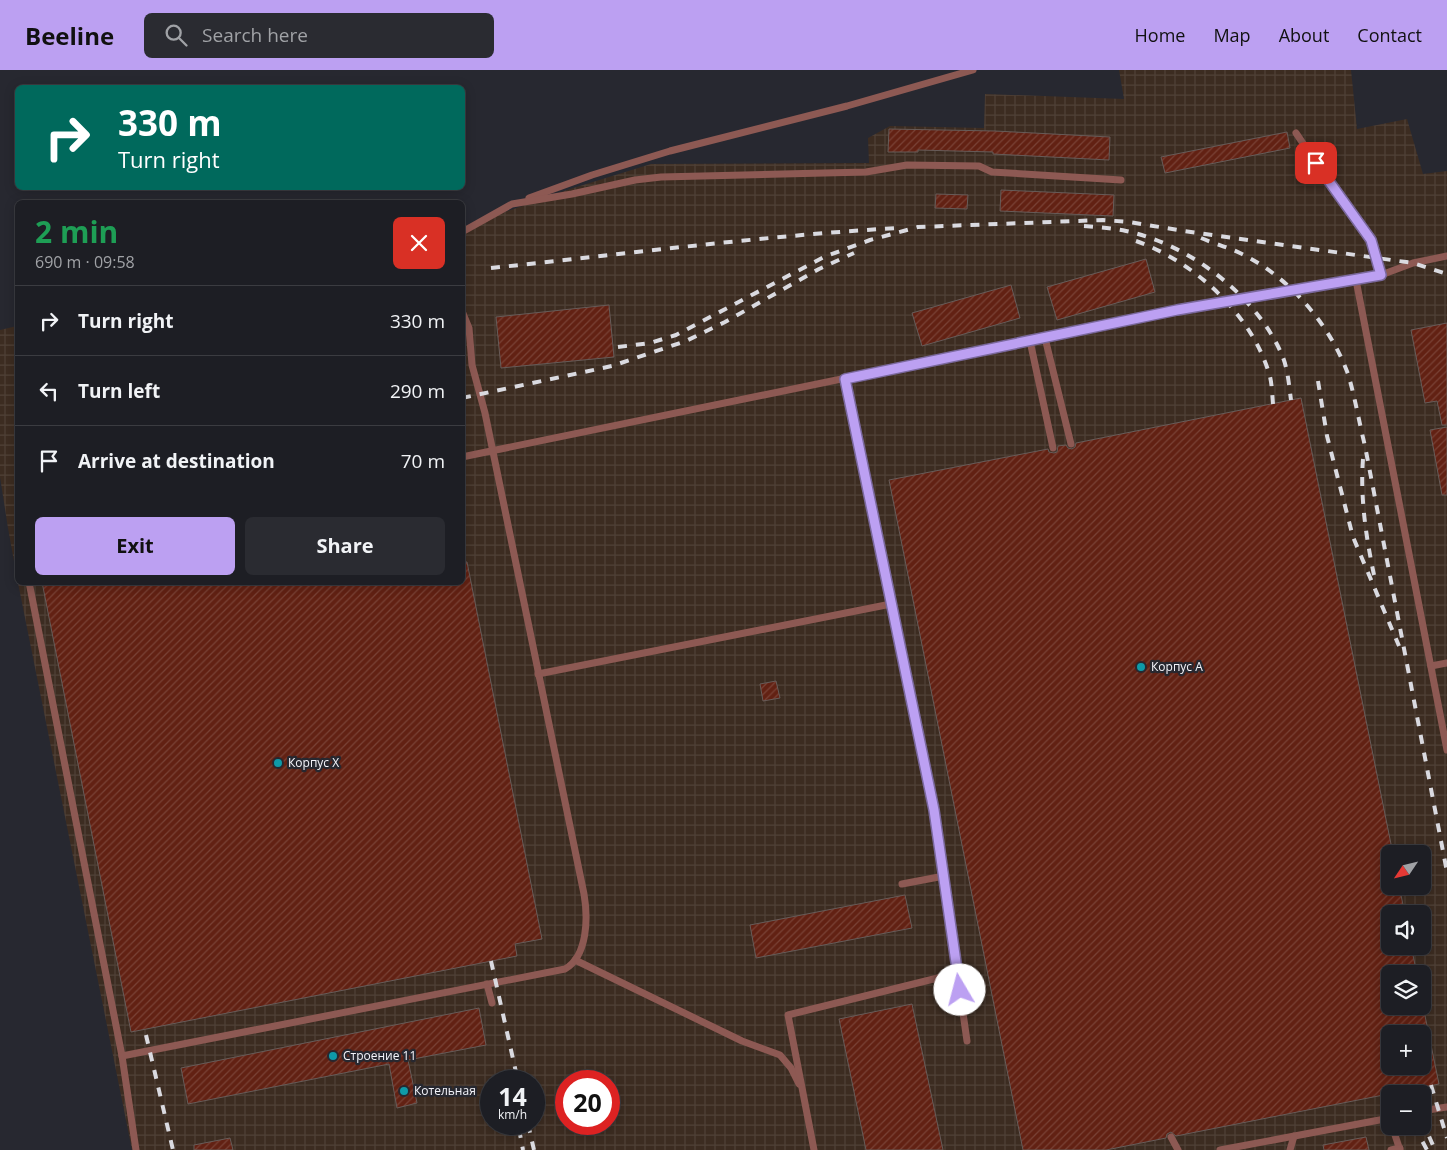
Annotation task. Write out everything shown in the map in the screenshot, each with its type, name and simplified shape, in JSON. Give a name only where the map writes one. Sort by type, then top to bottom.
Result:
[{"type":"lane","points":[[465,230],[512,204],[592,175],[670,151],[847,106],[973,70]]},
{"type":"lane","points":[[1296,133],[1371,240],[1381,275]]},
{"type":"lane","points":[[512,204],[644,179],[866,172],[907,165],[979,166],[992,172],[1121,180]]},
{"type":"lane","points":[[465,456],[1177,310],[1381,275],[1413,264],[1447,256]]},
{"type":"lane","points":[[1356,280],[1447,750]]},
{"type":"lane","points":[[122,1056],[565,969],[576,960],[586,930],[587,911],[493,451],[472,365],[469,328],[465,318]]},
{"type":"lane","points":[[1045,338],[1071,444]]},
{"type":"lane","points":[[1030,341],[1052,448]]},
{"type":"lane","points":[[845,379],[934,810],[967,1041]]},
{"type":"lane","points":[[30,585],[122,1056],[136,1150]]},
{"type":"lane","points":[[538,674],[891,604]]},
{"type":"lane","points":[[1431,666],[1447,663]]},
{"type":"lane","points":[[902,884],[944,876]]},
{"type":"lane","points":[[576,960],[742,1041],[780,1055],[791,1068],[804,1096]]},
{"type":"lane","points":[[814,1150],[788,1015],[958,973]]},
{"type":"lane","points":[[487,984],[492,1003]]},
{"type":"lane","points":[[1431,1110],[1447,1107]]},
{"type":"lane","points":[[1220,1150],[1381,1121]]},
{"type":"lane","points":[[1391,1150],[1400,1149],[1395,1135]]},
{"type":"lane","points":[[1290,1150],[1294,1136]]},
{"type":"lane","points":[[1172,1137],[1178,1150]]},
{"type":"shaded area","points":[[1119,70],[1351,70],[1357,129],[1407,119],[1423,174],[1447,171],[1447,1150],[132,1150],[18,585],[465,585],[465,226],[567,190],[651,164],[869,163],[868,138],[890,126],[984,128],[985,94],[1124,99]]},
{"type":"shaded area","points":[[15,327],[15,567],[0,477],[0,330]]},
{"type":"building","points":[[889,129],[995,131],[1110,137],[1109,160],[993,154],[993,152],[918,150],[918,152],[888,152]]},
{"type":"building","points":[[1287,132],[1290,148],[1165,173],[1161,157]]},
{"type":"building","points":[[1001,190],[1114,195],[1113,216],[1000,211]]},
{"type":"building","points":[[936,194],[968,195],[967,209],[935,208]]},
{"type":"building","points":[[1146,259],[1155,292],[1057,320],[1047,287]]},
{"type":"building","points":[[1011,285],[1020,318],[922,346],[912,313]]},
{"type":"building","points":[[609,305],[614,357],[501,368],[496,317]]},
{"type":"building","points":[[1447,323],[1447,425],[1442,425],[1437,401],[1425,403],[1411,330]]},
{"type":"building","name":"Корпус А","points":[[1301,398],[1391,845],[1381,845],[1381,895],[1401,895],[1403,905],[1381,905],[1381,955],[1413,955],[1415,965],[1381,965],[1381,1015],[1425,1015],[1427,1025],[1381,1025],[1381,1075],[1431,1075],[1431,1045],[1439,1084],[1381,1085],[1381,1095],[1176,1136],[1171,1132],[1167,1134],[1166,1138],[1106,1150],[1023,1150],[889,480],[1048,449],[1049,452],[1054,453],[1057,452],[1058,446],[1066,445],[1072,449],[1076,443]]},
{"type":"building","points":[[1447,427],[1447,495],[1442,495],[1430,430]]},
{"type":"building","name":"Корпус Х","points":[[465,562],[467,562],[542,939],[515,944],[517,956],[131,1032],[43,585],[465,585]]},
{"type":"building","points":[[776,681],[780,698],[763,701],[760,684]]},
{"type":"building","points":[[905,895],[912,928],[756,958],[750,925]]},
{"type":"building","points":[[912,1004],[943,1150],[866,1150],[839,1019]]},
{"type":"building","name":"Строение 11","points":[[479,1008],[486,1045],[408,1060],[417,1103],[397,1108],[389,1064],[188,1104],[181,1068]]},
{"type":"building","points":[[1366,1137],[1369,1150],[1324,1150],[1323,1145]]},
{"type":"building","points":[[230,1138],[233,1150],[194,1150],[194,1145]]},
{"type":"railway","points":[[618,347],[650,343],[676,335],[824,257],[870,240],[918,227],[1103,220],[1129,222],[1413,263],[1447,274]]},
{"type":"railway","points":[[1084,226],[1121,230],[1150,238],[1196,260],[1218,276],[1238,293],[1271,333],[1284,360],[1291,400]]},
{"type":"railway","points":[[491,268],[744,240],[897,228]]},
{"type":"railway","points":[[1201,238],[1244,255],[1278,277],[1293,290],[1320,321],[1331,338],[1348,374],[1365,446],[1447,872]]},
{"type":"railway","points":[[1136,241],[1178,261],[1198,275],[1233,309],[1259,349],[1269,374],[1273,404]]},
{"type":"railway","points":[[465,397],[612,366],[686,341],[725,322],[819,269],[854,253]]},
{"type":"railway","points":[[1318,381],[1327,436],[1353,537],[1399,646]]},
{"type":"railway","points":[[1363,459],[1364,517],[1374,575]]},
{"type":"railway","points":[[491,961],[516,1070]]},
{"type":"railway","points":[[146,1035],[173,1150]]},
{"type":"railway","points":[[1431,1085],[1447,1138]]},
{"type":"railway","points":[[520,1135],[523,1150]]},
{"type":"railway","points":[[531,1135],[534,1150]]},
{"type":"railway","points":[[1419,1135],[1427,1150]]},
{"type":"railway","points":[[1428,1135],[1435,1150]]},
{"type":"place","name":"Корпус А","points":[[1141,667]]},
{"type":"place","name":"Корпус Х","points":[[278,763]]},
{"type":"place","name":"Строение 11","points":[[333,1056]]},
{"type":"place","name":"Котельная","points":[[404,1091]]},
{"type":"route","points":[[960,990],[934,810],[845,379],[1177,310],[1381,275],[1371,240],[1316,163]]}]
